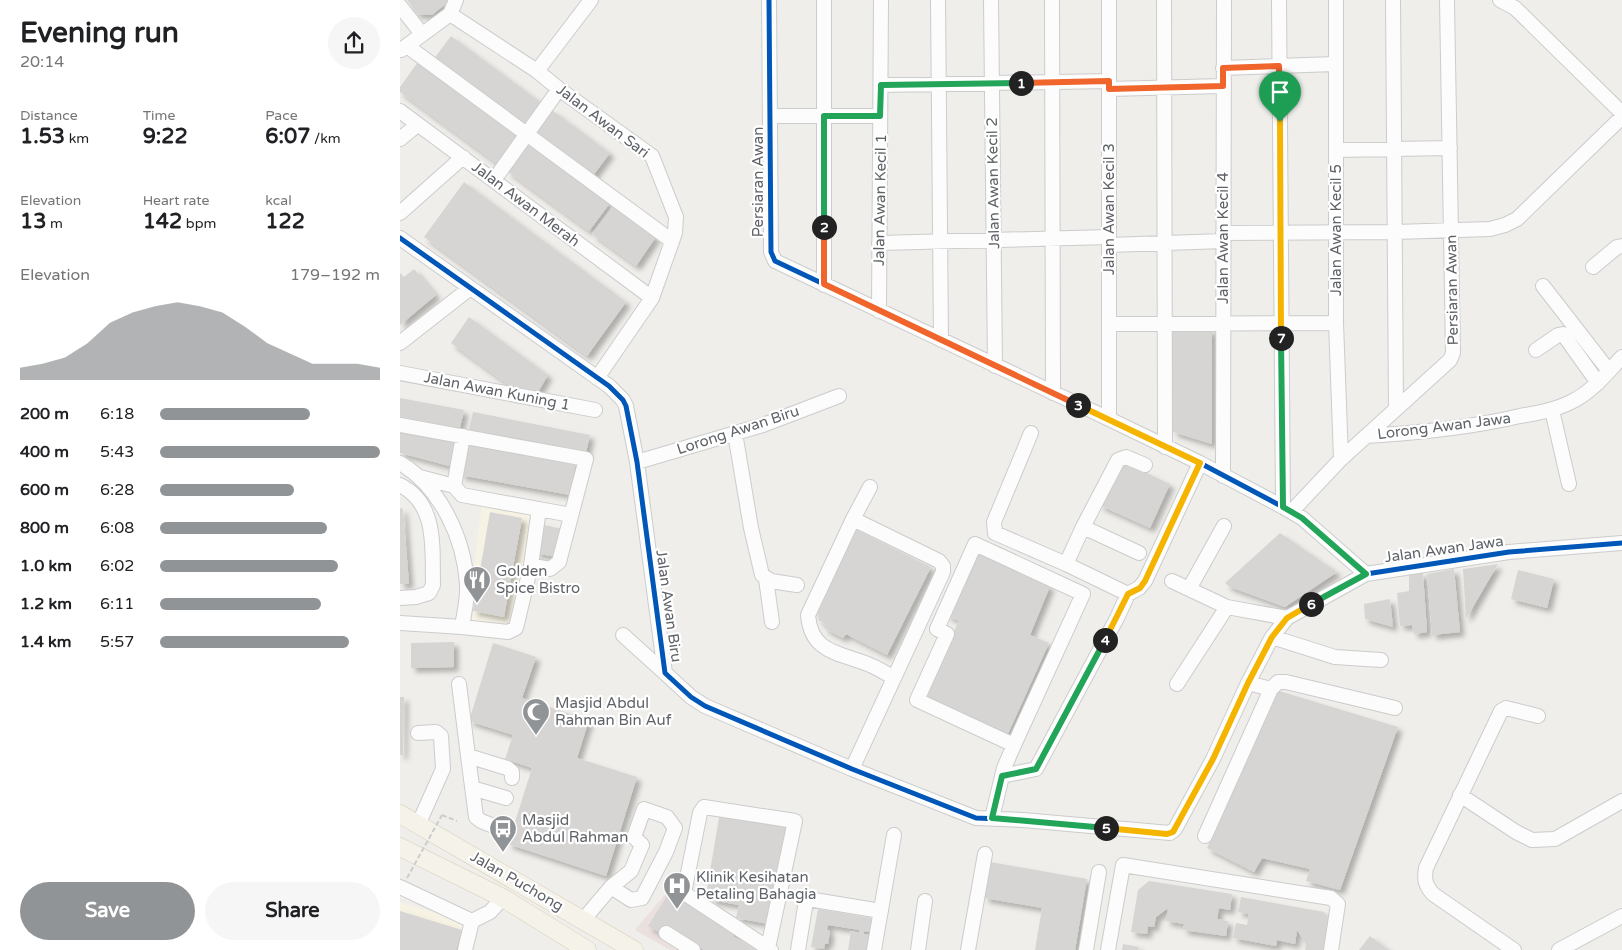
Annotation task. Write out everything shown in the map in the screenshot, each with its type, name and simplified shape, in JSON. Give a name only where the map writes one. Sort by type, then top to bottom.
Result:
[{"type":"main road","name":"Jalan Puchong","points":[[400,814],[634,950]]},
{"type":"main road","name":"Jalan Puchong","points":[[400,847],[503,898],[567,944],[587,950]]},
{"type":"street","points":[[456,0],[450,14],[403,48],[527,134],[672,241]]},
{"type":"street","points":[[537,71],[591,0]]},
{"type":"street","name":"Persiaran Awan","points":[[769,0],[771,255],[778,262],[1200,463],[1287,509],[1302,518],[1366,574]]},
{"type":"street","points":[[824,0],[824,284]]},
{"type":"street","name":"Jalan Awan Kecil 1","points":[[879,311],[881,0]]},
{"type":"street","points":[[938,0],[941,340]]},
{"type":"street","name":"Jalan Awan Kecil 2","points":[[991,0],[995,366]]},
{"type":"street","points":[[1052,0],[1054,238],[1052,393]]},
{"type":"street","name":"Jalan Awan Kecil 3","points":[[1109,0],[1109,419]]},
{"type":"street","points":[[1164,0],[1165,447]]},
{"type":"street","name":"Jalan Awan Kecil 4","points":[[1223,476],[1224,0]]},
{"type":"street","points":[[1279,0],[1281,323],[1287,509]]},
{"type":"street","name":"Jalan Awan Kecil 5","points":[[1336,0],[1336,323],[1341,459]]},
{"type":"street","points":[[1393,0],[1396,409]]},
{"type":"street","name":"Persiaran Awan","points":[[1287,509],[1450,360],[1454,354],[1447,0]]},
{"type":"street","points":[[1507,1],[1622,113]]},
{"type":"street","points":[[400,7],[422,34]]},
{"type":"street","name":"Jalan Awan Sari","points":[[450,14],[537,71],[652,156],[676,217],[675,233],[652,298],[597,378]]},
{"type":"street","points":[[1223,68],[1335,64]]},
{"type":"street","points":[[881,85],[1053,82],[1165,87],[1223,86]]},
{"type":"street","points":[[494,180],[560,89]]},
{"type":"street","name":"Jalan Awan Merah","points":[[400,111],[652,298]]},
{"type":"street","points":[[770,116],[880,116]]},
{"type":"street","points":[[879,243],[1054,238],[1165,242],[1280,232],[1394,232],[1490,228],[1505,225],[1517,219],[1622,117]]},
{"type":"street","points":[[400,139],[417,125]]},
{"type":"street","points":[[1336,150],[1450,148]]},
{"type":"street","points":[[400,213],[463,157]]},
{"type":"street","name":"Jalan Awan Biru","points":[[400,238],[469,289],[609,386],[626,404],[637,462],[665,673]]},
{"type":"street","points":[[1593,267],[1617,247],[1622,246]]},
{"type":"street","points":[[1543,286],[1609,371]]},
{"type":"street","points":[[400,343],[469,289]]},
{"type":"street","points":[[1109,324],[1336,323]]},
{"type":"street","points":[[1536,350],[1558,335],[1563,334],[1598,383]]},
{"type":"street","name":"Lorong Awan Jawa","points":[[1366,436],[1415,433],[1477,425],[1552,410],[1573,402],[1598,383],[1622,356]]},
{"type":"street","name":"Jalan Awan Kuning 1","points":[[400,372],[595,410]]},
{"type":"street","name":"Lorong Awan Biru","points":[[637,462],[763,425],[839,396]]},
{"type":"street","points":[[1552,410],[1569,484]]},
{"type":"street","points":[[400,425],[586,459],[561,558],[550,569],[531,565]]},
{"type":"street","points":[[735,433],[751,528],[760,570],[766,579],[772,622]]},
{"type":"street","points":[[1031,434],[994,522],[995,532],[1128,594]]},
{"type":"street","points":[[447,516],[458,491],[463,436]]},
{"type":"street","points":[[1066,564],[1118,460],[1126,457],[1145,465]]},
{"type":"street","points":[[400,463],[420,477],[441,504],[461,545],[467,586],[462,626]]},
{"type":"street","points":[[1002,776],[1036,769],[1128,594],[1140,588],[1145,581],[1200,463]]},
{"type":"street","points":[[420,477],[458,491],[571,515]]},
{"type":"street","points":[[400,485],[408,489],[424,507],[431,524],[433,585],[429,593],[416,597],[400,598]]},
{"type":"street","points":[[870,487],[808,615],[809,627],[819,644],[838,655],[864,662],[894,678]]},
{"type":"street","points":[[400,623],[462,626],[508,632],[516,628],[531,565],[539,509]]},
{"type":"street","points":[[852,769],[943,572],[943,566],[939,561],[853,519]]},
{"type":"street","points":[[1189,589],[1224,526]]},
{"type":"street","points":[[1083,527],[1139,553]]},
{"type":"street","name":"Jalan Awan Jawa","points":[[1170,833],[1175,829],[1213,759],[1248,683],[1272,637],[1287,618],[1366,574],[1510,552],[1622,543]]},
{"type":"street","points":[[992,818],[1002,776],[1014,745],[1083,594],[975,544],[937,629],[948,634],[917,700],[1014,745]]},
{"type":"street","points":[[766,579],[797,585]]},
{"type":"street","points":[[1172,582],[1226,607],[1287,618]]},
{"type":"street","points":[[1177,684],[1226,607]]},
{"type":"street","name":"Jalan Awan Biru","points":[[623,635],[691,697],[705,706],[852,769],[974,818],[1170,833]]},
{"type":"street","points":[[1272,637],[1335,657],[1381,660]]},
{"type":"street","points":[[1205,836],[1271,689],[1278,682],[1286,682],[1395,708]]},
{"type":"street","points":[[1248,683],[1271,689]]},
{"type":"street","points":[[459,684],[476,817],[496,827]]},
{"type":"street","points":[[1514,950],[1433,894],[1425,881],[1426,868],[1500,711],[1506,708],[1538,716]]},
{"type":"street","points":[[418,733],[436,732],[441,736],[443,769],[418,825]]},
{"type":"street","points":[[468,756],[507,768],[512,772],[512,778]]},
{"type":"street","points":[[472,788],[506,798]]},
{"type":"street","points":[[1460,795],[1516,832],[1532,840],[1554,839],[1622,800]]},
{"type":"street","points":[[704,807],[795,822],[770,949],[684,893],[700,813],[704,807]]},
{"type":"street","points":[[611,887],[631,900],[642,898],[666,852],[675,828],[666,817],[644,809],[634,837],[642,845],[666,852]]},
{"type":"street","points":[[874,950],[894,835]]},
{"type":"street","points":[[584,920],[611,887],[631,871],[642,845]]},
{"type":"street","points":[[968,950],[985,854]]},
{"type":"street","points":[[1108,950],[1123,865],[1331,898],[1338,904],[1331,950]]},
{"type":"street","points":[[1086,950],[1099,872]]},
{"type":"street","points":[[403,882],[472,921]]},
{"type":"street","points":[[465,950],[472,921],[490,912],[503,898]]},
{"type":"street","points":[[798,950],[806,901],[808,899],[881,911]]},
{"type":"street","points":[[918,950],[925,901]]},
{"type":"street","points":[[1559,950],[1622,916]]},
{"type":"street","points":[[666,933],[693,950]]},
{"type":"path","points":[[403,882],[442,815],[456,821]]},
{"type":"shaded area","points":[[482,504],[536,512],[511,629],[467,624]]},
{"type":"shaded area","name":"Klinik Kesihatan Petaling Bahagia","points":[[669,890],[762,950],[670,950],[635,930]]},
{"type":"shaded area","points":[[400,902],[467,923],[461,950],[400,950]]},
{"type":"building","points":[[407,0],[450,0],[432,15],[417,14]]},
{"type":"building","points":[[451,36],[543,104],[525,128],[433,60]]},
{"type":"building","points":[[418,62],[519,137],[499,165],[400,92],[400,87]]},
{"type":"building","points":[[552,110],[610,153],[592,177],[534,134]]},
{"type":"building","points":[[528,143],[610,203],[589,231],[507,171]]},
{"type":"building","points":[[464,182],[626,302],[587,356],[424,237]]},
{"type":"building","points":[[613,206],[656,237],[636,266],[592,234]]},
{"type":"building","points":[[414,269],[436,295],[400,325],[400,273],[404,277]]},
{"type":"building","points":[[469,317],[548,375],[538,392],[510,386],[451,343]]},
{"type":"building","points":[[1212,329],[1212,444],[1173,432],[1171,332]]},
{"type":"building","points":[[400,398],[464,410],[459,432],[400,420]]},
{"type":"building","points":[[473,412],[590,435],[585,457],[468,433]]},
{"type":"building","points":[[400,430],[459,440],[453,467],[400,453]]},
{"type":"building","points":[[466,441],[576,461],[570,495],[460,475]]},
{"type":"building","points":[[1119,460],[1170,484],[1150,528],[1099,505]]},
{"type":"building","points":[[400,508],[403,509],[409,584],[400,584]]},
{"type":"building","points":[[490,512],[522,518],[504,617],[473,611]]},
{"type":"building","points":[[540,524],[562,529],[557,557],[535,553]]},
{"type":"building","points":[[855,529],[931,567],[887,655],[846,634],[843,638],[824,628],[825,624],[818,620],[820,615],[813,611]]},
{"type":"building","points":[[1280,533],[1337,572],[1285,607],[1230,587],[1225,583]]},
{"type":"building","points":[[977,553],[1050,586],[1030,635],[1049,643],[1007,736],[923,694],[959,621],[946,615]]},
{"type":"building","points":[[1498,564],[1466,619],[1463,569]]},
{"type":"building","points":[[1454,569],[1460,632],[1432,635],[1427,574]]},
{"type":"building","points":[[1518,570],[1554,579],[1547,608],[1511,599]]},
{"type":"building","points":[[1423,573],[1427,632],[1414,634],[1412,625],[1400,626],[1397,593],[1409,591],[1409,574]]},
{"type":"building","points":[[1390,599],[1393,627],[1365,619],[1364,604]]},
{"type":"building","points":[[454,642],[454,667],[411,668],[411,643]]},
{"type":"building","points":[[493,643],[536,657],[522,698],[589,720],[577,758],[637,777],[606,876],[508,844],[532,768],[505,759],[513,735],[469,721]]},
{"type":"building","points":[[1276,690],[1398,727],[1340,890],[1306,881],[1310,869],[1262,858],[1254,872],[1207,848]]},
{"type":"building","points":[[400,697],[404,697],[403,755],[400,755]]},
{"type":"building","points":[[720,812],[792,825],[769,924],[736,918],[739,905],[711,900],[712,890],[707,889]]},
{"type":"building","points":[[990,862],[1087,879],[1075,950],[1035,950],[1042,908],[984,898]]},
{"type":"building","points":[[1149,881],[1232,894],[1230,910],[1219,908],[1217,919],[1228,921],[1226,936],[1183,930],[1184,924],[1166,921],[1168,908],[1156,917],[1154,927],[1148,926],[1147,934],[1131,932],[1138,890]]},
{"type":"building","name":"Klinik Kesihatan Petaling Bahagia","points":[[670,891],[735,932],[733,936],[755,950],[704,950],[665,926],[660,933],[648,926]]},
{"type":"building","points":[[1241,897],[1324,912],[1332,924],[1327,950],[1305,950],[1306,944],[1297,930],[1295,944],[1277,940],[1276,946],[1233,938],[1236,923],[1247,925],[1249,914],[1238,912]]},
{"type":"building","points":[[818,909],[872,918],[870,932],[864,931],[863,934],[869,935],[867,950],[848,950],[851,931],[859,933],[860,930],[828,925],[827,930],[830,931],[828,944],[825,944],[824,949],[811,947]]},
{"type":"building","points":[[400,911],[462,930],[456,950],[400,950]]},
{"type":"building","points":[[1370,936],[1389,950],[1359,950]]},
{"type":"building","points":[[1123,944],[1139,947],[1138,950],[1122,950]]},
{"type":"cycle path","points":[[769,0],[771,252],[775,261],[1200,463],[1302,518],[1366,574]]},
{"type":"cycle path","points":[[400,238],[609,386],[623,400],[626,406],[637,462],[665,673],[691,697],[705,706],[852,769],[976,818],[1023,820],[1170,833],[1175,829],[1213,759],[1248,683],[1272,637],[1287,618],[1366,574],[1509,552],[1622,543]]},
{"type":"place","name":"Golden Spice Bistro","points":[[477,604]]},
{"type":"place","name":"Masjid Abdul Rahman Bin Auf","points":[[536,736]]},
{"type":"place","name":"Masjid Abdul Rahman","points":[[503,853]]},
{"type":"place","name":"Klinik Kesihatan Petaling Bahagia","points":[[677,910]]},
{"type":"route","points":[[1279,66],[1280,122],[1283,507],[1302,518],[1366,574],[1287,618],[1272,637],[1248,683],[1213,759],[1173,832],[1167,834],[992,818],[1002,776],[1036,769],[1128,594],[1140,588],[1145,581],[1200,463],[824,284],[824,116],[880,116],[881,85],[1109,81],[1109,89],[1223,86],[1223,68],[1279,66]]}]
